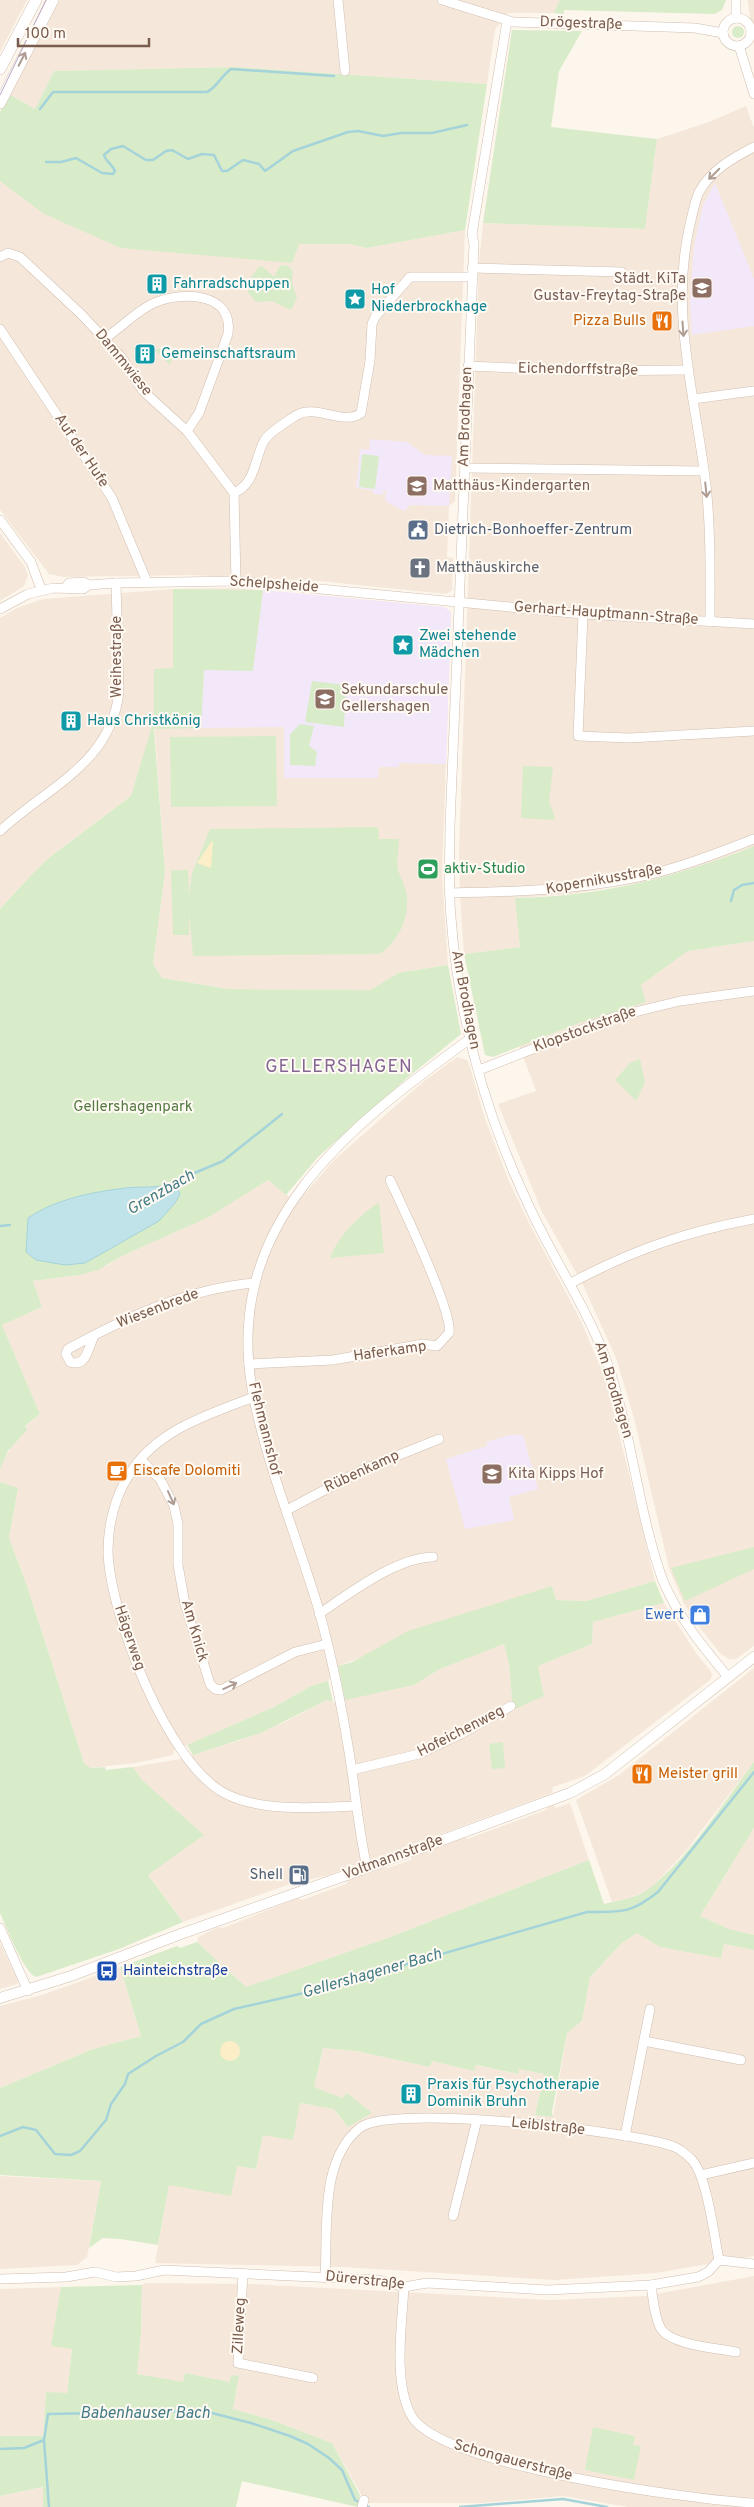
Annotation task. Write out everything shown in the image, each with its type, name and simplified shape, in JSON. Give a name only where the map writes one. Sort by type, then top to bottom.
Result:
[{"type":"main road","points":[[0,69],[36,0]]},
{"type":"main road","points":[[0,103],[53,0]]},
{"type":"street","points":[[338,0],[345,71]]},
{"type":"street","name":"Drögestraße","points":[[442,0],[507,21],[695,28],[723,33]]},
{"type":"street","points":[[736,0],[736,18]]},
{"type":"street","points":[[736,18],[747,22],[752,32],[748,41],[739,46],[730,44],[723,33],[726,24],[736,18]]},
{"type":"street","name":"Am Brodhagen","points":[[507,21],[473,224],[449,893],[457,968],[471,1038],[493,1121],[536,1222],[571,1283],[598,1338],[614,1383],[664,1581],[672,1600],[690,1630],[728,1678]]},
{"type":"street","points":[[739,46],[754,94]]},
{"type":"street","points":[[710,622],[709,528],[704,470],[684,339],[681,290],[683,262],[693,211],[699,193],[708,180],[731,159],[754,147]]},
{"type":"street","name":"Dammwiese","points":[[0,256],[11,253],[24,260],[82,314],[124,360],[143,391],[188,431],[234,493]]},
{"type":"street","points":[[236,581],[234,493],[241,489],[250,479],[265,440],[298,415],[306,412],[353,416],[361,413],[373,321],[406,280],[415,276],[472,272],[622,272]]},
{"type":"street","points":[[104,339],[148,306],[160,301],[189,297],[212,301],[223,307],[230,320],[228,334],[199,413],[188,431]]},
{"type":"street","name":"Auf der Hufe","points":[[0,329],[112,498],[147,582]]},
{"type":"street","name":"Eichendorffstraße","points":[[468,366],[583,371],[688,370]]},
{"type":"street","points":[[693,399],[754,391]]},
{"type":"street","points":[[464,468],[704,470]]},
{"type":"street","points":[[0,520],[31,562],[41,589]]},
{"type":"street","name":"Schelpsheide","points":[[0,609],[21,597],[41,589],[66,587],[70,583],[83,582],[88,585],[236,581],[458,602]]},
{"type":"street","name":"Weihestraße","points":[[0,831],[78,769],[94,752],[110,727],[119,692],[116,583]]},
{"type":"street","name":"Gerhart-Hauptmann-Straße","points":[[458,602],[583,614],[754,624]]},
{"type":"street","points":[[583,614],[578,736],[629,738],[754,731]]},
{"type":"street","name":"Kopernikusstraße","points":[[449,893],[545,891],[613,881],[666,869],[754,839]]},
{"type":"street","name":"Klopstockstraße","points":[[479,1070],[614,1017],[680,1001],[754,991]]},
{"type":"street","name":"Flehmannshof","points":[[367,1868],[338,1691],[319,1614],[266,1447],[254,1397],[249,1364],[248,1326],[254,1283],[264,1252],[284,1212],[315,1170],[412,1080],[471,1038]]},
{"type":"street","name":"Haferkamp","points":[[249,1364],[350,1358],[423,1344],[436,1346],[449,1334],[449,1325],[435,1283],[390,1180]]},
{"type":"street","points":[[571,1283],[613,1260],[651,1245],[707,1228],[754,1219]]},
{"type":"street","name":"Wiesenbrede","points":[[94,1336],[178,1298],[225,1286],[254,1283]]},
{"type":"street","name":"Hägerweg","points":[[254,1397],[177,1430],[141,1460],[130,1473],[115,1504],[110,1524],[109,1564],[121,1616],[136,1660],[175,1738],[202,1776],[217,1788],[253,1804],[278,1806],[356,1806]]},
{"type":"street","name":"Rübenkamp","points":[[287,1510],[364,1469],[439,1439]]},
{"type":"street","name":"Am Knick","points":[[141,1460],[160,1479],[174,1506],[178,1524],[178,1565],[185,1604],[210,1684],[215,1689],[221,1690],[295,1652],[327,1644]]},
{"type":"street","points":[[319,1614],[406,1562],[421,1557],[433,1557]]},
{"type":"street","name":"Voltmannstraße","points":[[0,1998],[28,1991],[229,1916],[367,1868],[580,1788],[605,1774],[754,1658]]},
{"type":"street","name":"Hofeichenweg","points":[[352,1770],[419,1754],[461,1734],[511,1706]]},
{"type":"street","points":[[0,1928],[28,1991]]},
{"type":"street","points":[[625,2136],[650,2009]]},
{"type":"street","points":[[644,2041],[741,2060]]},
{"type":"street","name":"Leiblstraße","points":[[326,2276],[330,2180],[335,2162],[351,2138],[362,2127],[371,2122],[393,2118],[477,2120],[547,2125],[625,2136],[673,2146],[692,2160],[701,2175],[719,2260]]},
{"type":"street","points":[[453,2216],[477,2120]]},
{"type":"street","points":[[701,2175],[754,2163]]},
{"type":"street","points":[[719,2260],[754,2264]]},
{"type":"street","name":"Dürerstraße","points":[[0,2279],[66,2277],[95,2272],[116,2277],[144,2276],[164,2270],[326,2276],[379,2280],[404,2287],[427,2283],[570,2290],[651,2285],[704,2275],[719,2260]]},
{"type":"street","name":"Zilleweg","points":[[243,2273],[238,2363],[313,2378]]},
{"type":"street","points":[[651,2285],[659,2326],[667,2336],[681,2341],[736,2352]]},
{"type":"street","name":"Schongauerstraße","points":[[404,2287],[401,2348],[403,2391],[411,2416],[433,2436],[481,2454],[572,2478],[661,2493],[754,2504]]},
{"type":"shaded area","points":[[0,0],[27,0],[0,52]]},
{"type":"shaded area","points":[[58,0],[560,0],[554,13],[508,13],[495,30],[487,84],[235,67],[54,71],[35,109],[9,94]]},
{"type":"shaded area","points":[[748,0],[754,0],[754,45],[748,3]]},
{"type":"shaded area","points":[[746,106],[754,128],[754,846],[698,867],[643,882],[572,894],[516,898],[520,947],[464,954],[459,852],[479,262],[483,223],[645,229],[657,139],[709,122]]},
{"type":"shaded area","points":[[0,181],[8,186],[292,263],[298,244],[348,244],[367,248],[465,230],[455,501],[449,506],[447,557],[453,558],[452,590],[446,594],[319,581],[191,575],[64,577],[49,574],[0,510]]},
{"type":"shaded area","points":[[715,183],[754,279],[754,326],[692,335],[690,302],[694,246],[703,205]]},
{"type":"shaded area","points":[[370,439],[407,442],[425,455],[452,456],[449,506],[410,505],[404,511],[385,501],[386,491],[383,491],[383,495],[374,494],[372,490],[356,488],[360,449],[369,450]]},
{"type":"shaded area","points":[[0,533],[25,567],[28,575],[24,586],[0,601]]},
{"type":"shaded area","points":[[236,588],[444,607],[451,613],[442,876],[448,965],[398,973],[372,990],[229,989],[162,978],[153,964],[165,872],[154,721],[131,796],[50,857],[0,909],[0,618],[17,608],[43,599],[173,589]]},
{"type":"shaded area","name":"Sekundarschule Gellershagen","points":[[263,590],[444,607],[449,610],[451,613],[446,764],[399,763],[399,767],[379,767],[378,778],[284,778],[284,727],[201,728],[204,670],[257,633]]},
{"type":"shaded area","points":[[754,941],[754,1646],[736,1659],[729,1659],[720,1653],[700,1628],[683,1602],[669,1568],[634,1418],[616,1358],[583,1285],[542,1212],[498,1104],[536,1091],[519,1046],[598,1016],[645,1002],[641,985],[688,951]]},
{"type":"shaded area","points":[[457,1057],[467,1060],[485,1119],[509,1181],[581,1321],[606,1380],[655,1581],[586,1601],[556,1600],[552,1586],[338,1666],[328,1681],[311,1686],[274,1707],[187,1745],[175,1748],[173,1755],[136,1763],[89,1768],[84,1763],[27,1586],[9,1538],[18,1489],[0,1482],[0,1469],[3,1460],[25,1427],[40,1414],[2,1325],[42,1307],[33,1281],[79,1275],[106,1266],[122,1256],[209,1217],[268,1180],[297,1203],[334,1160],[423,1082]]},
{"type":"shaded area","name":"Kita Kipps Hof","points":[[510,1435],[523,1435],[538,1489],[509,1497],[514,1520],[465,1529],[446,1459],[487,1446],[486,1442]]},
{"type":"shaded area","points":[[664,1603],[696,1653],[710,1670],[712,1675],[710,1680],[585,1776],[553,1787],[552,1793],[329,1875],[290,1884],[183,1922],[148,1875],[203,1835],[142,1780],[133,1767],[180,1759],[241,1740],[285,1722],[327,1700],[333,1702],[414,1685],[440,1669],[504,1644],[509,1665],[513,1709],[544,1696],[538,1666],[592,1644],[593,1622]]},
{"type":"shaded area","points":[[754,1668],[754,1762],[685,1852],[651,1888],[631,1898],[612,1902],[576,1800],[619,1775]]},
{"type":"shaded area","points":[[570,1803],[589,1860],[385,1939],[246,1987],[197,1942],[198,1937],[218,1927],[223,1928],[298,1898],[302,1900],[346,1884],[349,1879],[411,1860],[413,1856],[466,1837],[467,1839],[546,1810],[550,1805],[553,1804],[556,1808]]},
{"type":"shaded area","points":[[754,1828],[754,1935],[729,1929],[700,1916]]},
{"type":"shaded area","points":[[637,1933],[660,1947],[721,1957],[724,1944],[754,1950],[754,2256],[656,2273],[555,2280],[342,2267],[155,2263],[169,2185],[237,2166],[256,2169],[263,2135],[300,2103],[334,2109],[348,2127],[371,2113],[347,2093],[342,2098],[314,2087],[323,2048],[356,2051],[430,2067],[432,2061],[474,2071],[475,2065],[517,2074],[519,2069],[544,2074],[535,2115],[553,2116],[567,2033],[582,2021],[590,1977],[622,1943]]},
{"type":"shaded area","points":[[0,1943],[18,1981],[17,1984],[0,1989]]},
{"type":"shaded area","points":[[120,1967],[141,2036],[93,2049],[0,2088],[0,2006],[42,1995]]},
{"type":"shaded area","points":[[0,2176],[101,2181],[87,2257],[77,2265],[0,2269]]},
{"type":"shaded area","points":[[754,2276],[754,2507],[628,2507],[563,2496],[482,2503],[366,2503],[332,2443],[272,2420],[233,2409],[239,2377],[230,2382],[185,2373],[183,2383],[137,2374],[141,2334],[142,2285],[146,2283],[251,2284],[551,2300],[645,2296]]},
{"type":"shaded area","points":[[61,2287],[52,2346],[72,2348],[67,2394],[46,2392],[43,2436],[0,2436],[0,2289]]},
{"type":"shaded area","points":[[44,2487],[43,2507],[0,2507],[0,2496]]},
{"type":"green space","points":[[560,0],[726,0],[722,10],[714,14],[564,10],[564,14],[554,13]]},
{"type":"green space","points":[[736,26],[740,26],[744,32],[740,38],[736,38],[732,34],[732,30]]},
{"type":"green space","points":[[512,30],[582,31],[559,71],[551,127],[657,139],[645,229],[483,223]]},
{"type":"green space","points":[[235,67],[487,84],[465,230],[367,248],[348,244],[299,244],[292,263],[121,248],[44,214],[0,181],[0,112],[9,94],[35,109],[54,71]]},
{"type":"green space","points":[[280,265],[288,266],[293,271],[292,283],[297,298],[291,310],[272,301],[256,302],[248,293],[249,285],[256,270],[262,266],[274,277]]},
{"type":"green space","points":[[154,349],[178,349],[174,353],[170,365]]},
{"type":"green space","points":[[362,454],[379,456],[375,489],[359,487]]},
{"type":"green space","name":"Gellershagenpark","points":[[173,589],[263,590],[253,671],[204,670],[201,728],[154,729],[165,872],[153,964],[162,978],[229,989],[371,990],[398,973],[448,965],[461,1034],[406,1079],[318,1157],[286,1195],[268,1180],[209,1217],[122,1256],[98,1270],[79,1275],[33,1281],[42,1307],[2,1325],[40,1414],[25,1426],[27,1430],[8,1451],[0,1469],[0,909],[50,857],[131,796],[154,719],[154,669],[173,668]]},
{"type":"green space","points":[[312,681],[346,685],[344,727],[305,722]]},
{"type":"green space","points":[[300,724],[314,726],[309,746],[317,752],[315,766],[290,765],[290,734]]},
{"type":"green space","points":[[276,736],[277,806],[171,807],[170,737]]},
{"type":"green space","points":[[523,766],[553,767],[549,802],[554,814],[554,820],[521,818]]},
{"type":"green space","points":[[378,827],[379,839],[399,839],[397,866],[407,897],[406,914],[401,929],[392,943],[379,954],[193,956],[189,912],[189,935],[173,935],[171,870],[188,870],[189,895],[192,873],[210,829]]},
{"type":"green space","points":[[754,846],[754,941],[688,951],[641,985],[646,1002],[579,1023],[493,1057],[485,1055],[464,954],[520,947],[515,898],[577,894],[637,883],[696,867]]},
{"type":"green space","points":[[640,1059],[645,1083],[636,1101],[615,1080],[630,1063]]},
{"type":"green space","points":[[379,1202],[384,1253],[330,1258],[338,1242],[350,1227]]},
{"type":"green space","points":[[0,1482],[18,1488],[9,1538],[27,1586],[84,1763],[90,1768],[105,1767],[106,1770],[133,1767],[142,1780],[204,1835],[148,1875],[183,1922],[119,1949],[36,1977],[26,1967],[0,1913]]},
{"type":"green space","points":[[754,1547],[754,1569],[685,1601],[671,1568]]},
{"type":"green space","points":[[655,1581],[664,1603],[593,1622],[592,1644],[538,1666],[544,1696],[513,1710],[509,1665],[504,1644],[440,1669],[414,1685],[345,1700],[338,1666],[352,1662],[408,1631],[552,1586],[556,1600],[586,1601]]},
{"type":"green space","points":[[328,1681],[333,1702],[327,1700],[261,1733],[193,1755],[187,1745],[274,1707],[311,1686]]},
{"type":"green space","points":[[503,1742],[505,1768],[492,1769],[489,1744]]},
{"type":"green space","points":[[754,1762],[754,1828],[700,1916],[729,1929],[754,1935],[754,1950],[724,1944],[721,1958],[660,1947],[637,1933],[622,1943],[590,1977],[582,2021],[567,2033],[552,2112],[553,2117],[535,2115],[544,2074],[519,2069],[518,2074],[476,2065],[474,2071],[432,2061],[430,2067],[356,2051],[323,2048],[314,2087],[342,2098],[347,2093],[372,2113],[348,2127],[334,2109],[300,2103],[293,2140],[263,2135],[256,2169],[237,2166],[231,2196],[169,2185],[158,2245],[103,2238],[89,2248],[101,2181],[0,2175],[0,2088],[93,2049],[141,2036],[120,1967],[177,1946],[180,1948],[197,1942],[246,1987],[385,1939],[589,1860],[604,1904],[629,1898],[646,1891],[680,1860]]},
{"type":"green space","points":[[142,2285],[141,2334],[137,2374],[183,2382],[185,2373],[230,2382],[231,2375],[239,2376],[233,2409],[272,2420],[332,2443],[360,2495],[358,2507],[242,2481],[236,2507],[43,2507],[43,2487],[0,2496],[0,2436],[43,2436],[46,2392],[67,2393],[72,2349],[51,2346],[61,2287]]},
{"type":"green space","points":[[593,2427],[635,2436],[633,2445],[641,2446],[634,2480],[585,2470]]},
{"type":"sand","points":[[212,841],[213,843],[211,868],[197,863]]},
{"type":"sand","points":[[230,2041],[237,2044],[240,2051],[237,2058],[230,2061],[223,2058],[220,2051],[223,2044]]},
{"type":"water","points":[[175,1182],[180,1194],[175,1203],[159,1221],[85,1263],[65,1265],[36,1260],[26,1252],[28,1218],[39,1211],[75,1197]]},
{"type":"waterway","points":[[40,109],[53,92],[207,92],[231,69],[334,76]]},
{"type":"waterway","points":[[46,162],[61,162],[76,158],[102,173],[113,174],[115,171],[104,155],[111,149],[123,146],[146,160],[153,160],[166,151],[172,150],[188,159],[202,154],[214,155],[222,171],[227,171],[243,160],[259,164],[265,171],[293,151],[348,132],[358,131],[383,136],[401,133],[432,133],[467,125]]},
{"type":"waterway","name":"Grenzbach","points":[[731,901],[734,890],[742,885],[754,883]]},
{"type":"waterway","name":"Grenzbach","points":[[174,1185],[185,1177],[223,1161],[282,1114]]},
{"type":"waterway","name":"Grenzbach","points":[[0,1226],[10,1225]]},
{"type":"waterway","name":"Gellershagener Bach","points":[[0,2136],[23,2127],[36,2130],[55,2154],[71,2155],[80,2151],[106,2120],[111,2104],[125,2084],[128,2074],[183,2042],[201,2024],[234,2009],[317,1990],[587,1912],[617,1911],[632,1908],[658,1892],[754,1772]]},
{"type":"waterway","name":"Babenhauser Bach","points":[[0,2449],[24,2448],[44,2440],[48,2414],[204,2411],[251,2423],[308,2444],[329,2458],[342,2470],[355,2500],[369,2507]]},
{"type":"waterway","points":[[44,2440],[49,2507]]},
{"type":"waterway","name":"Babenhauser Bach","points":[[460,2507],[563,2499],[607,2507]]},
{"type":"tram line","points":[[0,95],[46,0]]},
{"type":"place","name":"Fahrradschuppen","points":[[157,284]]},
{"type":"place","name":"Städt. KiTa Gustav-Freytag-Straße","points":[[702,288]]},
{"type":"place","name":"Hof Niederbrockhage","points":[[355,299]]},
{"type":"place","name":"Pizza Bulls","points":[[662,321]]},
{"type":"place","name":"Gemeinschaftsraum","points":[[145,354]]},
{"type":"place","name":"Matthäus-Kindergarten","points":[[417,486]]},
{"type":"place","name":"Dietrich-Bonhoeffer-Zentrum","points":[[418,530]]},
{"type":"place","name":"Matthäuskirche","points":[[420,568]]},
{"type":"place","name":"Zwei stehende Mädchen","points":[[403,645]]},
{"type":"place","name":"Sekundarschule Gellershagen","points":[[325,699]]},
{"type":"place","name":"Haus Christkönig","points":[[71,721]]},
{"type":"place","name":"aktiv-Studio","points":[[428,869]]},
{"type":"place","name":"Eiscafe Dolomiti","points":[[117,1471]]},
{"type":"place","name":"Kita Kipps Hof","points":[[492,1474]]},
{"type":"place","name":"Ewert","points":[[700,1615]]},
{"type":"place","name":"Meister grill","points":[[642,1774]]},
{"type":"place","name":"Shell","points":[[299,1875]]},
{"type":"place","name":"Hainteichstraße","points":[[107,1971]]},
{"type":"place","name":"Praxis für Psychotherapie Dominik Bruhn","points":[[411,2094]]},
{"type":"district","name":"GELLERSHAGEN","points":[[339,1067]]}]
